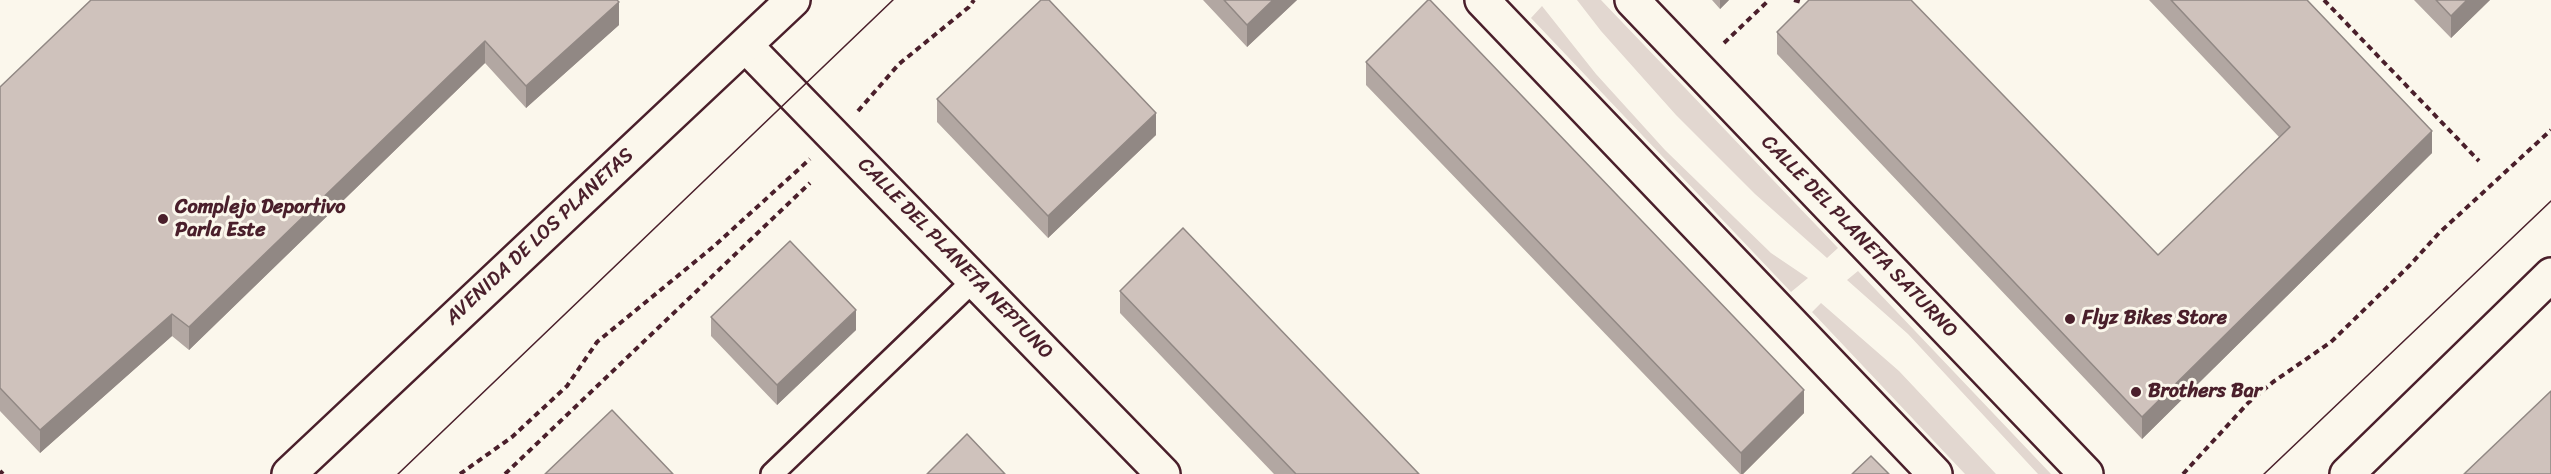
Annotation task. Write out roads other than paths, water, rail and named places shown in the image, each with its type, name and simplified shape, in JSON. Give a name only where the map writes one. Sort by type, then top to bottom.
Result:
[{"type":"street","name":"AVENIDA DE LOS PLANETAS","points":[[289,474],[793,0]]},
{"type":"street","points":[[1482,0],[1935,474]]},
{"type":"street","name":"CALLE DEL PLANETA SATURNO","points":[[1632,0],[2086,474]]},
{"type":"street","name":"CALLE DEL PLANETA NEPTUNO","points":[[746,46],[1163,474]]},
{"type":"street","points":[[2347,474],[2551,275]]},
{"type":"lane","points":[[772,474],[975,279]]},
{"type":"tram line","points":[[398,474],[893,0]]},
{"type":"tram line","points":[[2264,474],[2551,201]]},
{"type":"place","name":"Complejo Deportivo Parla Este","points":[[163,219]]},
{"type":"place","name":"Flyz Bikes Store","points":[[2070,319]]},
{"type":"place","name":"Brothers Bar","points":[[2136,392]]}]
